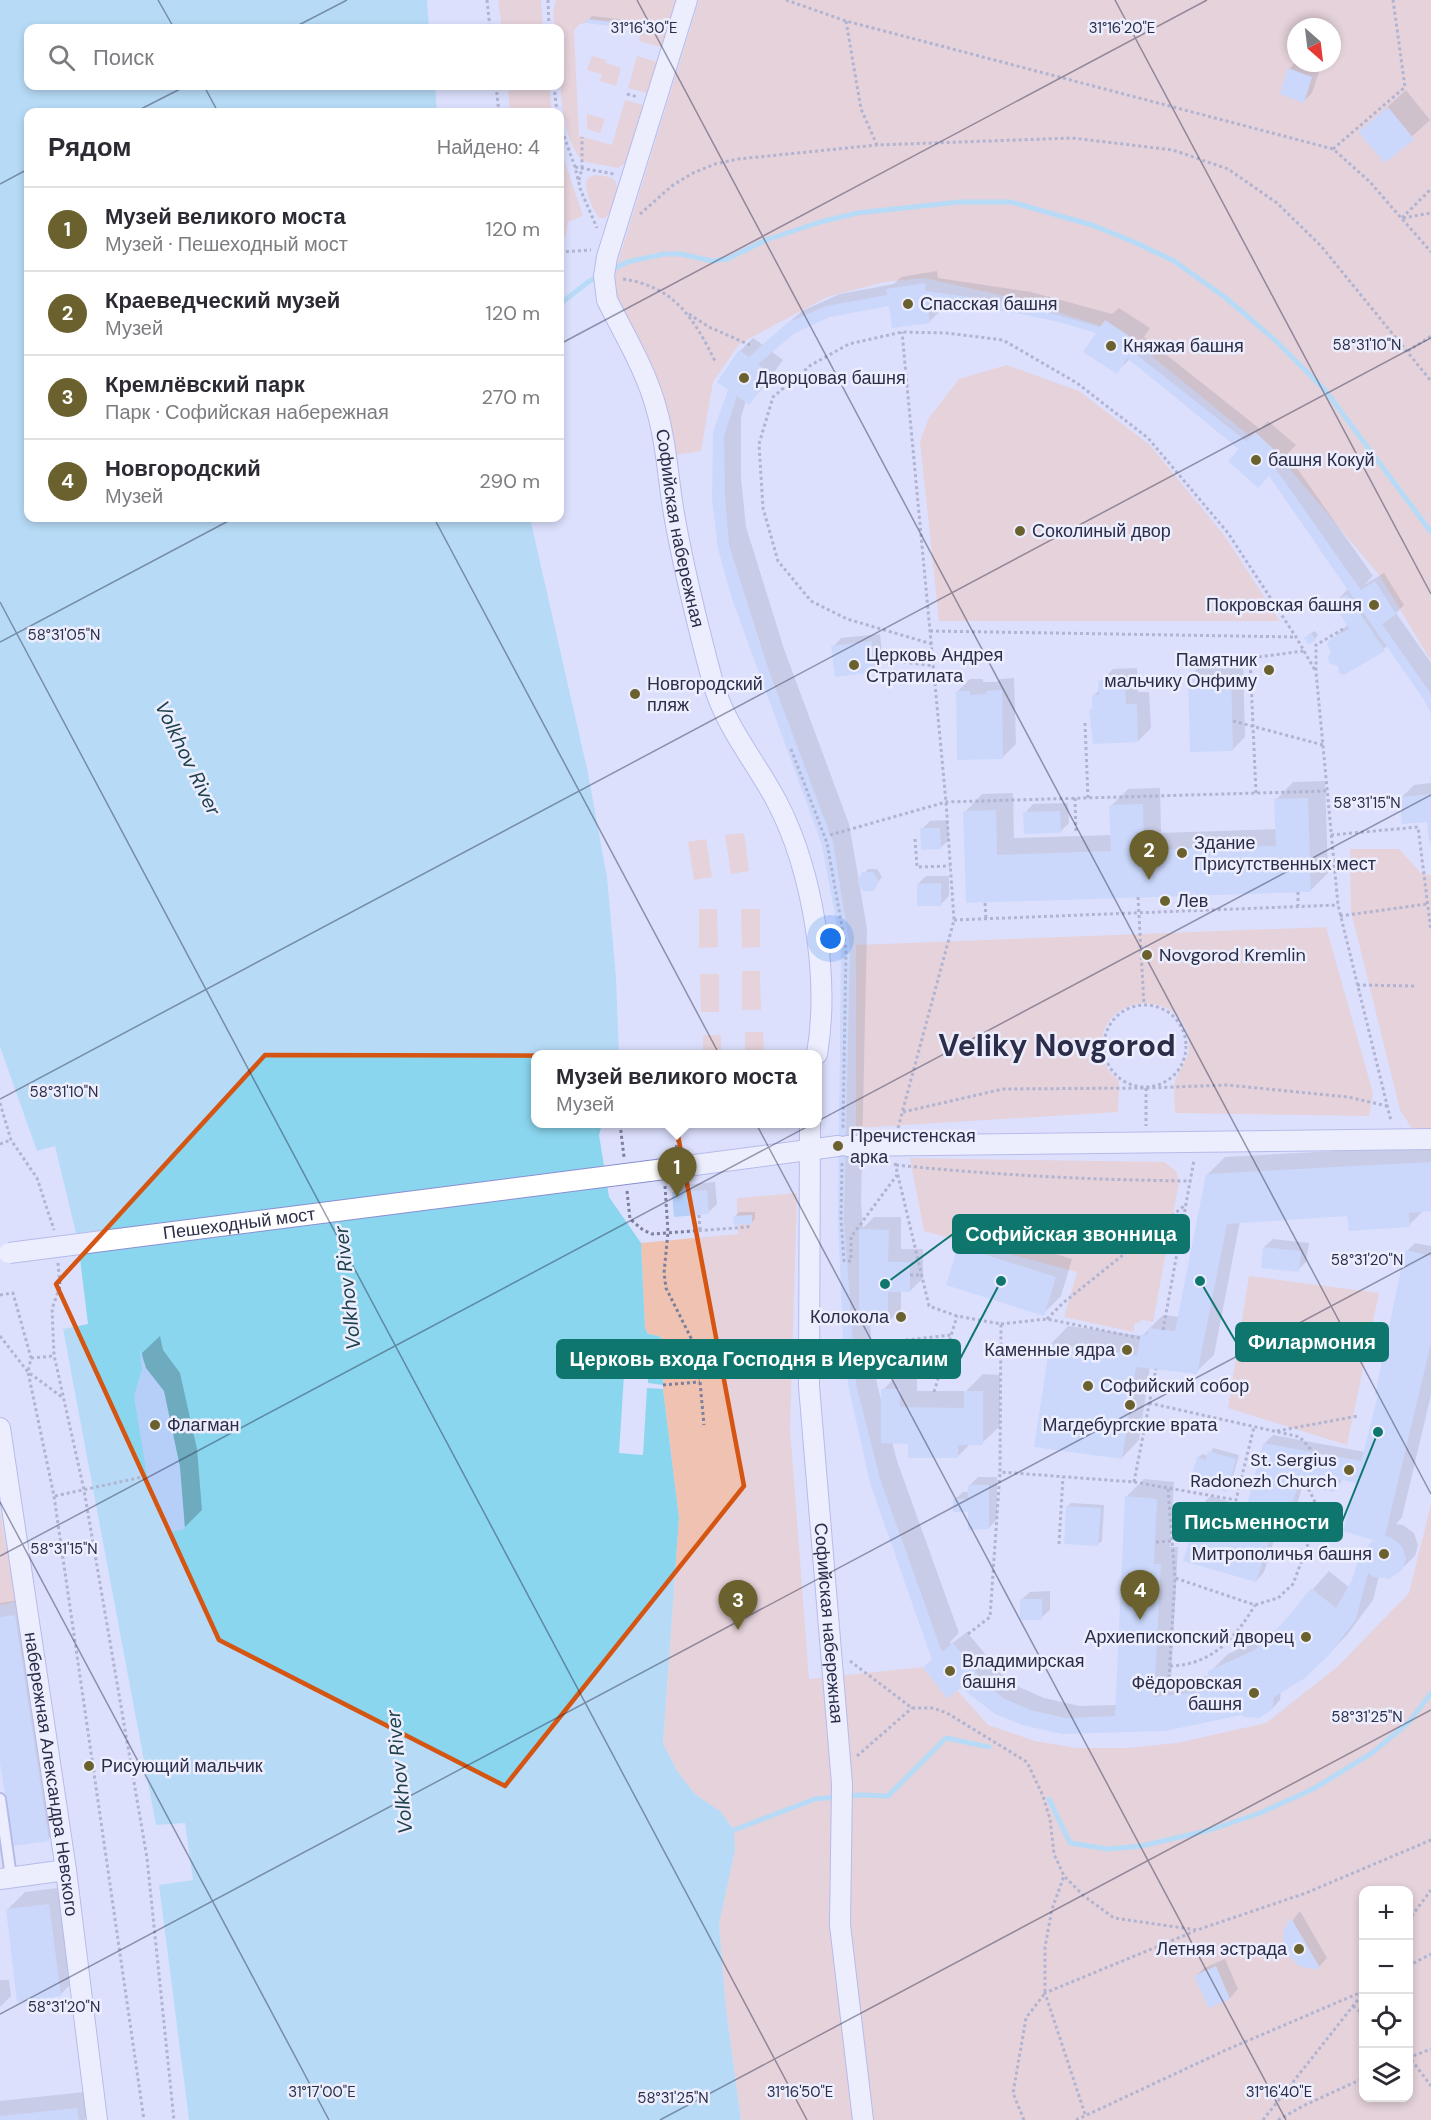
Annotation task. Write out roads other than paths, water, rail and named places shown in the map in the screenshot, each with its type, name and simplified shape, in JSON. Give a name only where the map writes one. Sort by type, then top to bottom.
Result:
[{"type":"street","name":"Софийская набережная","points":[[687,0],[607,261],[607,300],[645,377],[657,411],[668,458],[674,512],[686,576],[714,685],[726,717],[777,802],[796,843],[816,930],[820,968],[821,1006],[817,1050]]},
{"type":"street","name":"Софийская набережная","points":[[810,1128],[809,1386],[841,1775],[840,1925],[863,2120]]},
{"type":"street","name":"Пешеходный мост","points":[[5,1254],[842,1146],[1431,1139]]},
{"type":"street","name":"набережная Александра Невского","points":[[0,1428],[66,1870],[97,2120]]},
{"type":"street","points":[[5,1878],[66,1870]]},
{"type":"lane","points":[[0,1799],[5,1878]]},
{"type":"water","name":"Volkhov River","points":[[0,0],[427,0],[429,24],[24,24],[24,90],[435,90],[437,108],[24,108],[24,522],[531,522],[588,773],[607,877],[616,977],[619,1050],[531,1050],[531,1128],[601,1128],[599,1135],[609,1197],[641,1243],[645,1328],[648,1334],[659,1336],[664,1341],[663,1389],[679,1518],[663,1743],[677,1771],[695,1794],[721,1812],[734,1830],[735,1850],[719,1924],[726,2009],[741,2120],[189,2120],[159,1885],[193,1880],[185,1823],[156,1825],[63,1329],[88,1324],[78,1242],[55,1146],[37,1151],[0,1047]]},
{"type":"waterway","points":[[610,271],[627,262],[664,254],[681,254],[712,261],[727,259],[766,240],[820,222],[857,213],[959,202],[1011,202],[1092,225],[1174,261],[1226,298],[1276,341],[1325,390],[1431,532]]},
{"type":"waterway","points":[[564,301],[599,276]]},
{"type":"waterway","points":[[1049,1799],[1070,1843],[1108,1849],[1141,1846],[1210,1830],[1260,1813],[1313,1789],[1372,1753],[1409,1722],[1431,1693]]},
{"type":"waterway","points":[[734,1830],[815,1799],[860,1795],[888,1796],[946,1738],[989,1747]]},
{"type":"place","name":"Спасская башня","points":[[908,304]]},
{"type":"place","name":"Княжая башня","points":[[1111,346]]},
{"type":"place","name":"Дворцовая башня","points":[[744,378]]},
{"type":"place","name":"башня Кокуй","points":[[1256,460]]},
{"type":"place","name":"Соколиный двор","points":[[1020,531]]},
{"type":"place","name":"Покровская башня","points":[[1374,605]]},
{"type":"place","name":"Церковь Андрея Стратилата","points":[[854,665]]},
{"type":"place","name":"Памятник мальчику Онфиму","points":[[1269,670]]},
{"type":"place","name":"Новгородский пляж","points":[[635,694]]},
{"type":"place","name":"Здание Присутственных мест","points":[[1182,853]]},
{"type":"place","name":"Краеведческий музей","points":[[1149,880]]},
{"type":"place","name":"Лев","points":[[1165,901]]},
{"type":"place","name":"Novgorod Kremlin","points":[[1147,955]]},
{"type":"place","name":"Пречистенская арка","points":[[838,1146]]},
{"type":"place","name":"Музей великого моста","points":[[677,1197]]},
{"type":"place","name":"Церковь входа Господня в Иерусалим","points":[[1001,1281]]},
{"type":"place","name":"Филармония","points":[[1200,1281]]},
{"type":"place","name":"Софийская звонница","points":[[885,1284]]},
{"type":"place","name":"Колокола","points":[[901,1317]]},
{"type":"place","name":"Каменные ядра","points":[[1127,1350]]},
{"type":"place","name":"Софийский собор","points":[[1088,1386]]},
{"type":"place","name":"Магдебургские врата","points":[[1130,1405]]},
{"type":"place","name":"Флагман","points":[[155,1425]]},
{"type":"place","name":"Письменности","points":[[1378,1432]]},
{"type":"place","name":"St. Sergius Radonezh Church","points":[[1349,1470]]},
{"type":"place","name":"Митрополичья башня","points":[[1384,1554]]},
{"type":"place","name":"Новгородский","points":[[1140,1620]]},
{"type":"place","name":"Кремлёвский парк","points":[[738,1630]]},
{"type":"place","name":"Архиепископский дворец","points":[[1306,1637]]},
{"type":"place","name":"Владимирская башня","points":[[950,1671]]},
{"type":"place","name":"Фёдоровская башня","points":[[1254,1693]]},
{"type":"place","name":"Рисующий мальчик","points":[[89,1766]]},
{"type":"place","name":"Летняя эстрада","points":[[1299,1949]]},
{"type":"district","name":"Veliky Novgorod","points":[[1057,1045]]}]
